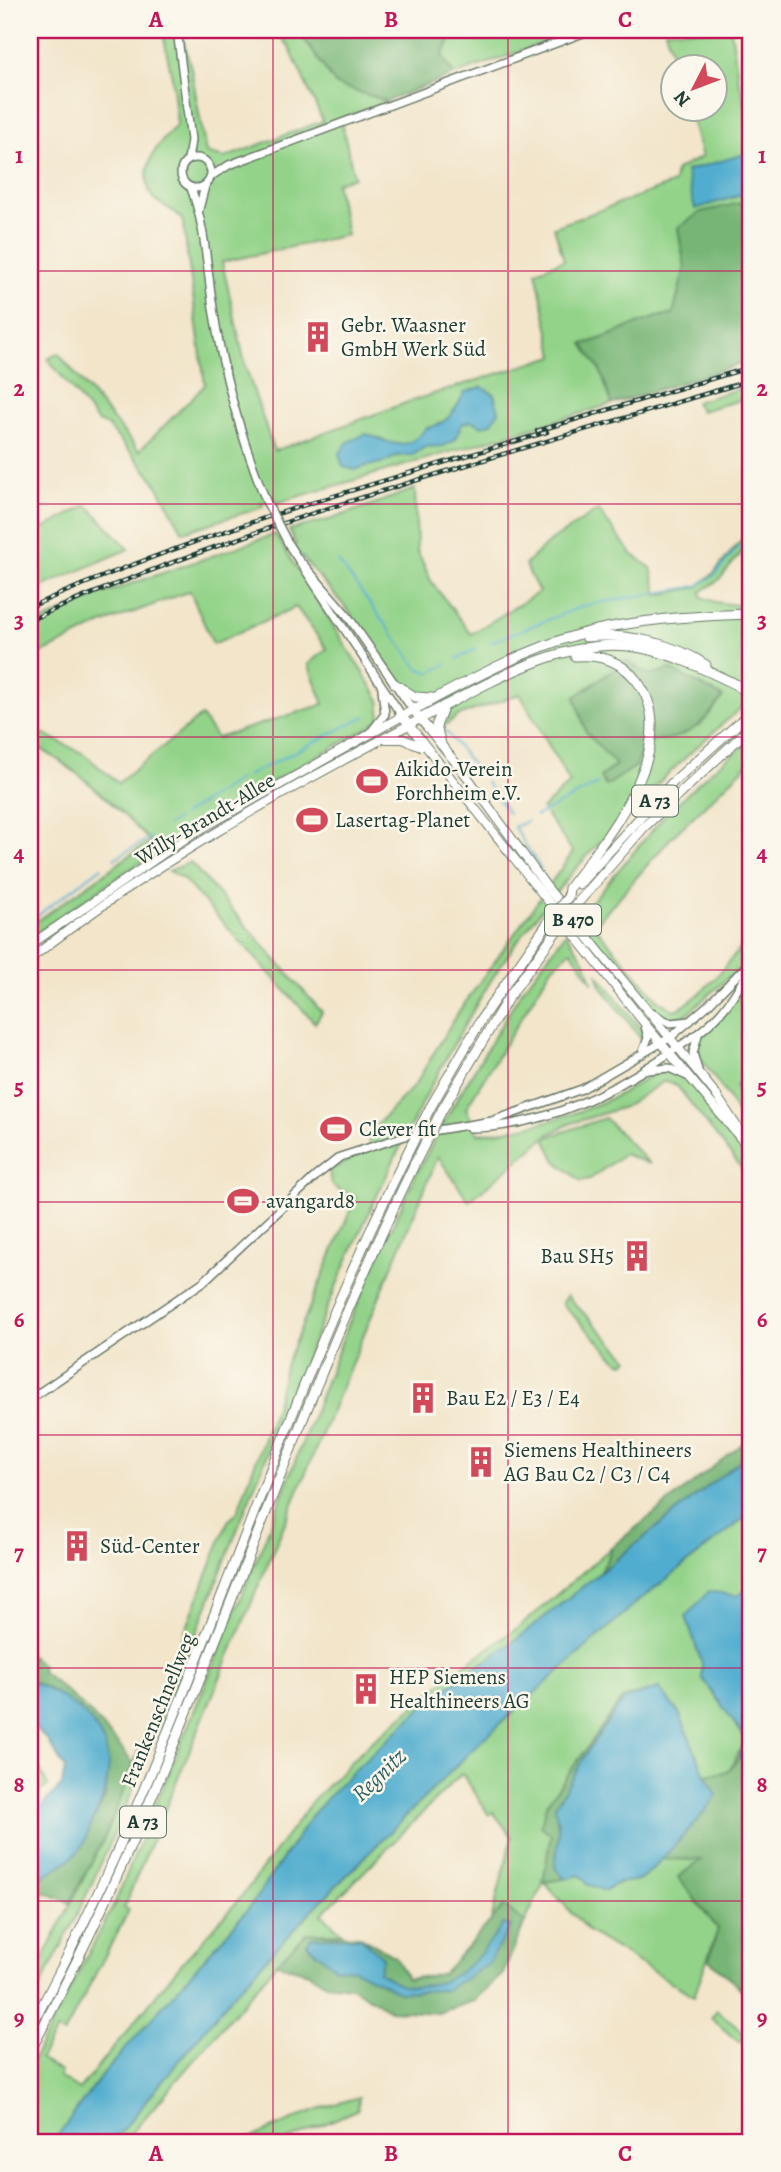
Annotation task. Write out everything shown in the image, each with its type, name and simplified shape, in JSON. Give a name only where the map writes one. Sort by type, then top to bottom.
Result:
[{"type":"highway","points":[[413,710],[506,663],[582,634],[633,623],[751,614]]},
{"type":"highway","points":[[553,644],[589,637],[645,641],[697,659],[751,695]]},
{"type":"highway","points":[[420,719],[514,672],[551,658],[606,645],[634,647],[685,661],[737,685]]},
{"type":"highway","points":[[551,658],[591,655],[621,665],[642,687],[652,715],[646,761],[637,784],[612,830],[569,888],[568,897]]},
{"type":"highway","points":[[395,684],[415,697],[437,697]]},
{"type":"highway","points":[[440,744],[436,726],[444,706]]},
{"type":"highway","name":"A 73","points":[[568,897],[673,782],[751,712]]},
{"type":"highway","name":"A 73","points":[[30,2051],[133,1846],[366,1267],[442,1110],[508,998],[575,906],[644,827],[751,727]]},
{"type":"highway","name":"Frankenschnellweg","points":[[30,2028],[122,1842],[225,1593],[334,1312],[404,1160],[430,1108],[484,1015],[568,897]]},
{"type":"main road","points":[[177,30],[191,140],[188,160],[181,174],[191,188],[199,210],[214,317],[229,391],[266,501],[291,550],[402,716]]},
{"type":"main road","points":[[199,210],[205,186],[211,176],[229,165],[591,30]]},
{"type":"main road","points":[[191,140],[211,176]]},
{"type":"main road","points":[[188,160],[229,165]]},
{"type":"main road","points":[[191,188],[205,186]]},
{"type":"main road","points":[[291,550],[347,615],[413,710]]},
{"type":"main road","points":[[371,732],[384,714],[381,685]]},
{"type":"main road","name":"Willy-Brandt-Allee","points":[[30,945],[192,834],[413,710]]},
{"type":"main road","name":"B 470","points":[[413,710],[546,886],[698,1071],[751,1149]]},
{"type":"main road","name":"B 470","points":[[402,716],[641,1019],[751,1149]]},
{"type":"main road","name":"Willy-Brandt-Allee","points":[[30,959],[88,914],[179,853],[420,719]]},
{"type":"main road","points":[[380,740],[403,739],[424,747]]},
{"type":"main road","points":[[483,820],[495,827],[501,825]]},
{"type":"main road","points":[[30,1399],[203,1282],[330,1164],[375,1144],[492,1121],[562,1097],[639,1058],[671,1037],[751,964]]},
{"type":"main road","points":[[452,1128],[485,1128],[534,1120],[598,1097],[680,1048],[700,1031],[722,1011],[751,964]]},
{"type":"main road","points":[[650,1012],[670,1023],[690,1021]]},
{"type":"main road","points":[[639,1058],[648,1038],[641,1019]]},
{"type":"main road","points":[[698,1071],[693,1053],[700,1031]]},
{"type":"main road","points":[[644,1071],[669,1068],[690,1078]]},
{"type":"green space","points":[[162,30],[181,30],[191,68],[206,153],[224,158],[323,121],[289,47],[275,30],[298,30],[336,85],[387,101],[341,119],[354,177],[336,183],[347,235],[222,262],[246,368],[274,451],[414,400],[554,356],[536,271],[564,260],[554,227],[674,183],[676,170],[702,157],[692,122],[728,122],[728,52],[672,52],[665,30],[731,30],[738,77],[751,125],[751,203],[744,202],[678,228],[685,268],[673,314],[650,319],[584,344],[600,370],[612,404],[277,503],[274,497],[261,503],[263,507],[183,532],[154,480],[108,426],[98,422],[48,359],[58,353],[139,451],[205,385],[183,222],[177,214],[153,198],[147,182],[152,157],[177,124],[172,77]]},
{"type":"green space","points":[[298,30],[455,30],[442,56],[454,75],[387,101],[336,85]]},
{"type":"green space","points":[[455,30],[580,30],[454,75],[442,56]]},
{"type":"green space","points":[[744,202],[751,203],[751,361],[612,404],[600,370],[583,344],[650,319],[673,314],[685,268],[678,228],[701,212]]},
{"type":"green space","points":[[751,385],[751,397],[701,411],[695,402]]},
{"type":"green space","points":[[415,489],[417,550],[431,581],[471,634],[539,592],[525,565],[548,543],[598,510],[632,554],[651,568],[658,595],[697,587],[714,573],[747,533],[751,535],[751,541],[719,580],[701,592],[702,597],[715,602],[751,607],[751,699],[640,800],[539,913],[482,995],[436,1076],[394,1159],[318,1328],[111,1842],[30,2005],[30,1984],[106,1834],[228,1521],[237,1513],[275,1408],[286,1363],[356,1197],[333,1185],[330,1170],[371,1149],[367,1135],[415,1085],[455,1017],[573,852],[542,809],[570,783],[520,694],[458,716],[441,728],[427,695],[410,691],[397,681],[347,609],[292,546],[296,544],[289,530],[332,519]],"holes":[[[670,669],[723,697],[700,726],[646,740],[636,766],[600,777],[616,765]]]},
{"type":"green space","points":[[87,505],[129,549],[30,592],[30,536]]},
{"type":"green space","points":[[275,534],[380,700],[380,718],[370,727],[239,801],[154,854],[30,938],[30,926],[150,841],[79,775],[30,743],[30,727],[84,754],[118,783],[201,716],[217,738],[324,704],[308,664],[327,649],[296,607],[213,644],[190,591],[102,624],[30,659],[30,627],[102,594]]},
{"type":"green space","points":[[626,661],[650,675],[670,669],[723,697],[691,730],[671,739],[646,740],[636,766],[606,786],[600,777],[616,765],[586,732],[575,697]]},
{"type":"green space","points":[[751,740],[751,761],[670,839],[594,926],[659,1001],[674,1010],[694,999],[751,935],[751,1077],[736,1086],[751,1115],[751,1140],[726,1094],[697,1054],[700,1038],[728,1009],[748,978],[737,970],[686,1015],[668,1019],[656,1013],[577,919],[666,814],[712,770]]},
{"type":"green space","points":[[190,862],[322,1012],[315,1023],[182,878],[169,871]]},
{"type":"green space","points":[[566,933],[586,963],[593,983],[571,950],[551,969],[466,1108],[478,1134],[515,1129],[570,1114],[622,1093],[657,1073],[672,1073],[680,1076],[696,1090],[751,1157],[751,1180],[677,1086],[670,1082],[663,1082],[624,1107],[569,1124],[548,1135],[469,1201],[438,1157],[124,1907],[129,1910],[64,2034],[56,2031],[40,2059],[61,2072],[59,2077],[79,2090],[182,1963],[242,1896],[311,1803],[362,1750],[456,1671],[523,1624],[613,1546],[601,1572],[517,1639],[432,1698],[313,1814],[250,1907],[103,2074],[53,2142],[30,2142],[30,2065],[115,1903],[265,1539],[348,1325],[414,1178],[454,1104],[521,992]]},
{"type":"green space","points":[[597,973],[642,1030],[645,1039],[641,1039],[601,986]]},
{"type":"green space","points":[[605,1118],[650,1164],[624,1154],[590,1179],[581,1181],[556,1161],[546,1141],[548,1137]]},
{"type":"green space","points":[[567,1296],[629,1359],[625,1363],[619,1362],[563,1305],[562,1302]]},
{"type":"green space","points":[[751,1437],[751,1452],[601,1572],[613,1546]]},
{"type":"green space","points":[[751,1513],[751,1587],[737,1596],[686,1616],[702,1664],[702,1678],[746,1739],[728,1772],[705,1775],[680,1715],[659,1688],[623,1698],[546,1805],[551,1834],[544,1882],[525,1922],[504,1907],[491,1921],[512,1837],[493,1812],[489,1815],[462,1773],[322,1914],[342,1933],[307,1933],[276,1964],[124,2142],[113,2142],[231,1997],[319,1903],[482,1740],[637,1602]]},
{"type":"green space","points":[[30,1655],[42,1665],[41,1671],[103,1727],[134,1765],[106,1834],[70,1903],[45,1892],[30,1905],[30,1887],[93,1820],[106,1796],[81,1710],[30,1681]]},
{"type":"green space","points":[[623,1698],[555,1806],[559,1832],[555,1868],[565,1879],[543,1882],[551,1834],[541,1826],[546,1805]]},
{"type":"green space","points":[[30,1750],[48,1786],[30,1798]]},
{"type":"green space","points":[[739,1757],[751,1764],[751,1895],[744,1903],[751,1909],[751,1998],[709,1960],[718,1929],[678,1877],[701,1860],[659,1859],[717,1795],[705,1775],[728,1772]]},
{"type":"green space","points":[[659,1859],[702,1860],[678,1877],[718,1929],[694,1996],[589,1932],[544,1882],[580,1875],[589,1885],[640,1879]]},
{"type":"green space","points":[[504,1906],[525,1922],[503,1974],[473,2001],[438,2013],[390,2010],[351,1987],[326,1984],[309,1973],[276,1964],[307,1933],[359,1936],[396,1957],[407,1979],[443,1974]]},
{"type":"green space","points":[[717,2010],[746,2035],[740,2043],[711,2018]]},
{"type":"green space","points":[[359,2097],[358,2109],[284,2142],[242,2142],[315,2110]]},
{"type":"water","points":[[745,154],[751,192],[695,209],[686,171]]},
{"type":"water","points":[[482,387],[494,394],[499,411],[492,423],[482,426],[472,421],[462,424],[455,440],[444,446],[425,447],[413,455],[396,456],[355,470],[343,467],[339,454],[348,442],[366,434],[391,443],[405,444],[419,436],[426,428],[445,420],[465,392]]},
{"type":"water","name":"Regnitz","points":[[751,1452],[751,1513],[637,1602],[482,1740],[319,1903],[231,1997],[113,2142],[53,2142],[103,2074],[250,1907],[313,1814],[342,1782],[432,1698],[517,1639]]},
{"type":"water","points":[[751,1587],[751,1764],[739,1757],[746,1739],[702,1678],[702,1664],[686,1616],[709,1591],[737,1596]]},
{"type":"water","points":[[30,1681],[72,1704],[88,1718],[100,1734],[106,1751],[108,1771],[104,1793],[81,1849],[30,1887],[30,1818],[62,1785],[65,1768],[47,1740],[30,1723]]},
{"type":"water","points":[[659,1688],[680,1715],[705,1775],[717,1795],[680,1840],[640,1879],[615,1884],[605,1891],[589,1885],[580,1875],[565,1879],[555,1868],[559,1832],[555,1806],[590,1747],[625,1699]]},
{"type":"water","points":[[503,1924],[511,1926],[487,1965],[446,1990],[399,1992],[354,1969],[335,1968],[307,1944],[312,1937],[361,1938],[383,1957],[379,1972],[394,1982],[421,1986],[449,1978],[474,1961]]},
{"type":"waterway","points":[[744,540],[751,532]]},
{"type":"waterway","points":[[491,642],[586,605],[697,586],[715,575],[738,547]]},
{"type":"waterway","points":[[338,561],[418,668],[431,673],[446,664]]},
{"type":"waterway","points":[[457,659],[476,649]]},
{"type":"waterway","points":[[247,776],[366,716]]},
{"type":"waterway","points":[[445,730],[473,766]]},
{"type":"waterway","points":[[182,816],[240,779]]},
{"type":"waterway","points":[[486,782],[508,813]]},
{"type":"waterway","points":[[536,816],[598,784]]},
{"type":"waterway","points":[[168,825],[177,819]]},
{"type":"waterway","points":[[527,821],[514,827],[541,869]]},
{"type":"waterway","points":[[114,859],[151,837]]},
{"type":"waterway","points":[[30,921],[102,867]]},
{"type":"railway","points":[[537,431],[751,367]]},
{"type":"railway","points":[[30,620],[118,583],[297,519],[751,380]]},
{"type":"railway","points":[[30,607],[93,580],[221,533],[547,432]]},
{"type":"place","name":"Gebr. Waasner GmbH Werk Süd","points":[[318,337]]},
{"type":"place","name":"Aikido-Verein Forchheim e.V.","points":[[372,781]]},
{"type":"place","name":"Lasertag-Planet","points":[[312,820]]},
{"type":"place","name":"Clever fit","points":[[336,1129]]},
{"type":"place","name":"avangard8","points":[[243,1201]]},
{"type":"place","name":"Bau SH5","points":[[637,1256]]},
{"type":"place","name":"Bau E2 / E3 / E4","points":[[423,1398]]},
{"type":"place","name":"Siemens Healthineers AG Bau C2 / C3 / C4","points":[[481,1462]]},
{"type":"place","name":"Süd-Center","points":[[77,1546]]},
{"type":"place","name":"HEP Siemens Healthineers AG","points":[[366,1689]]}]
